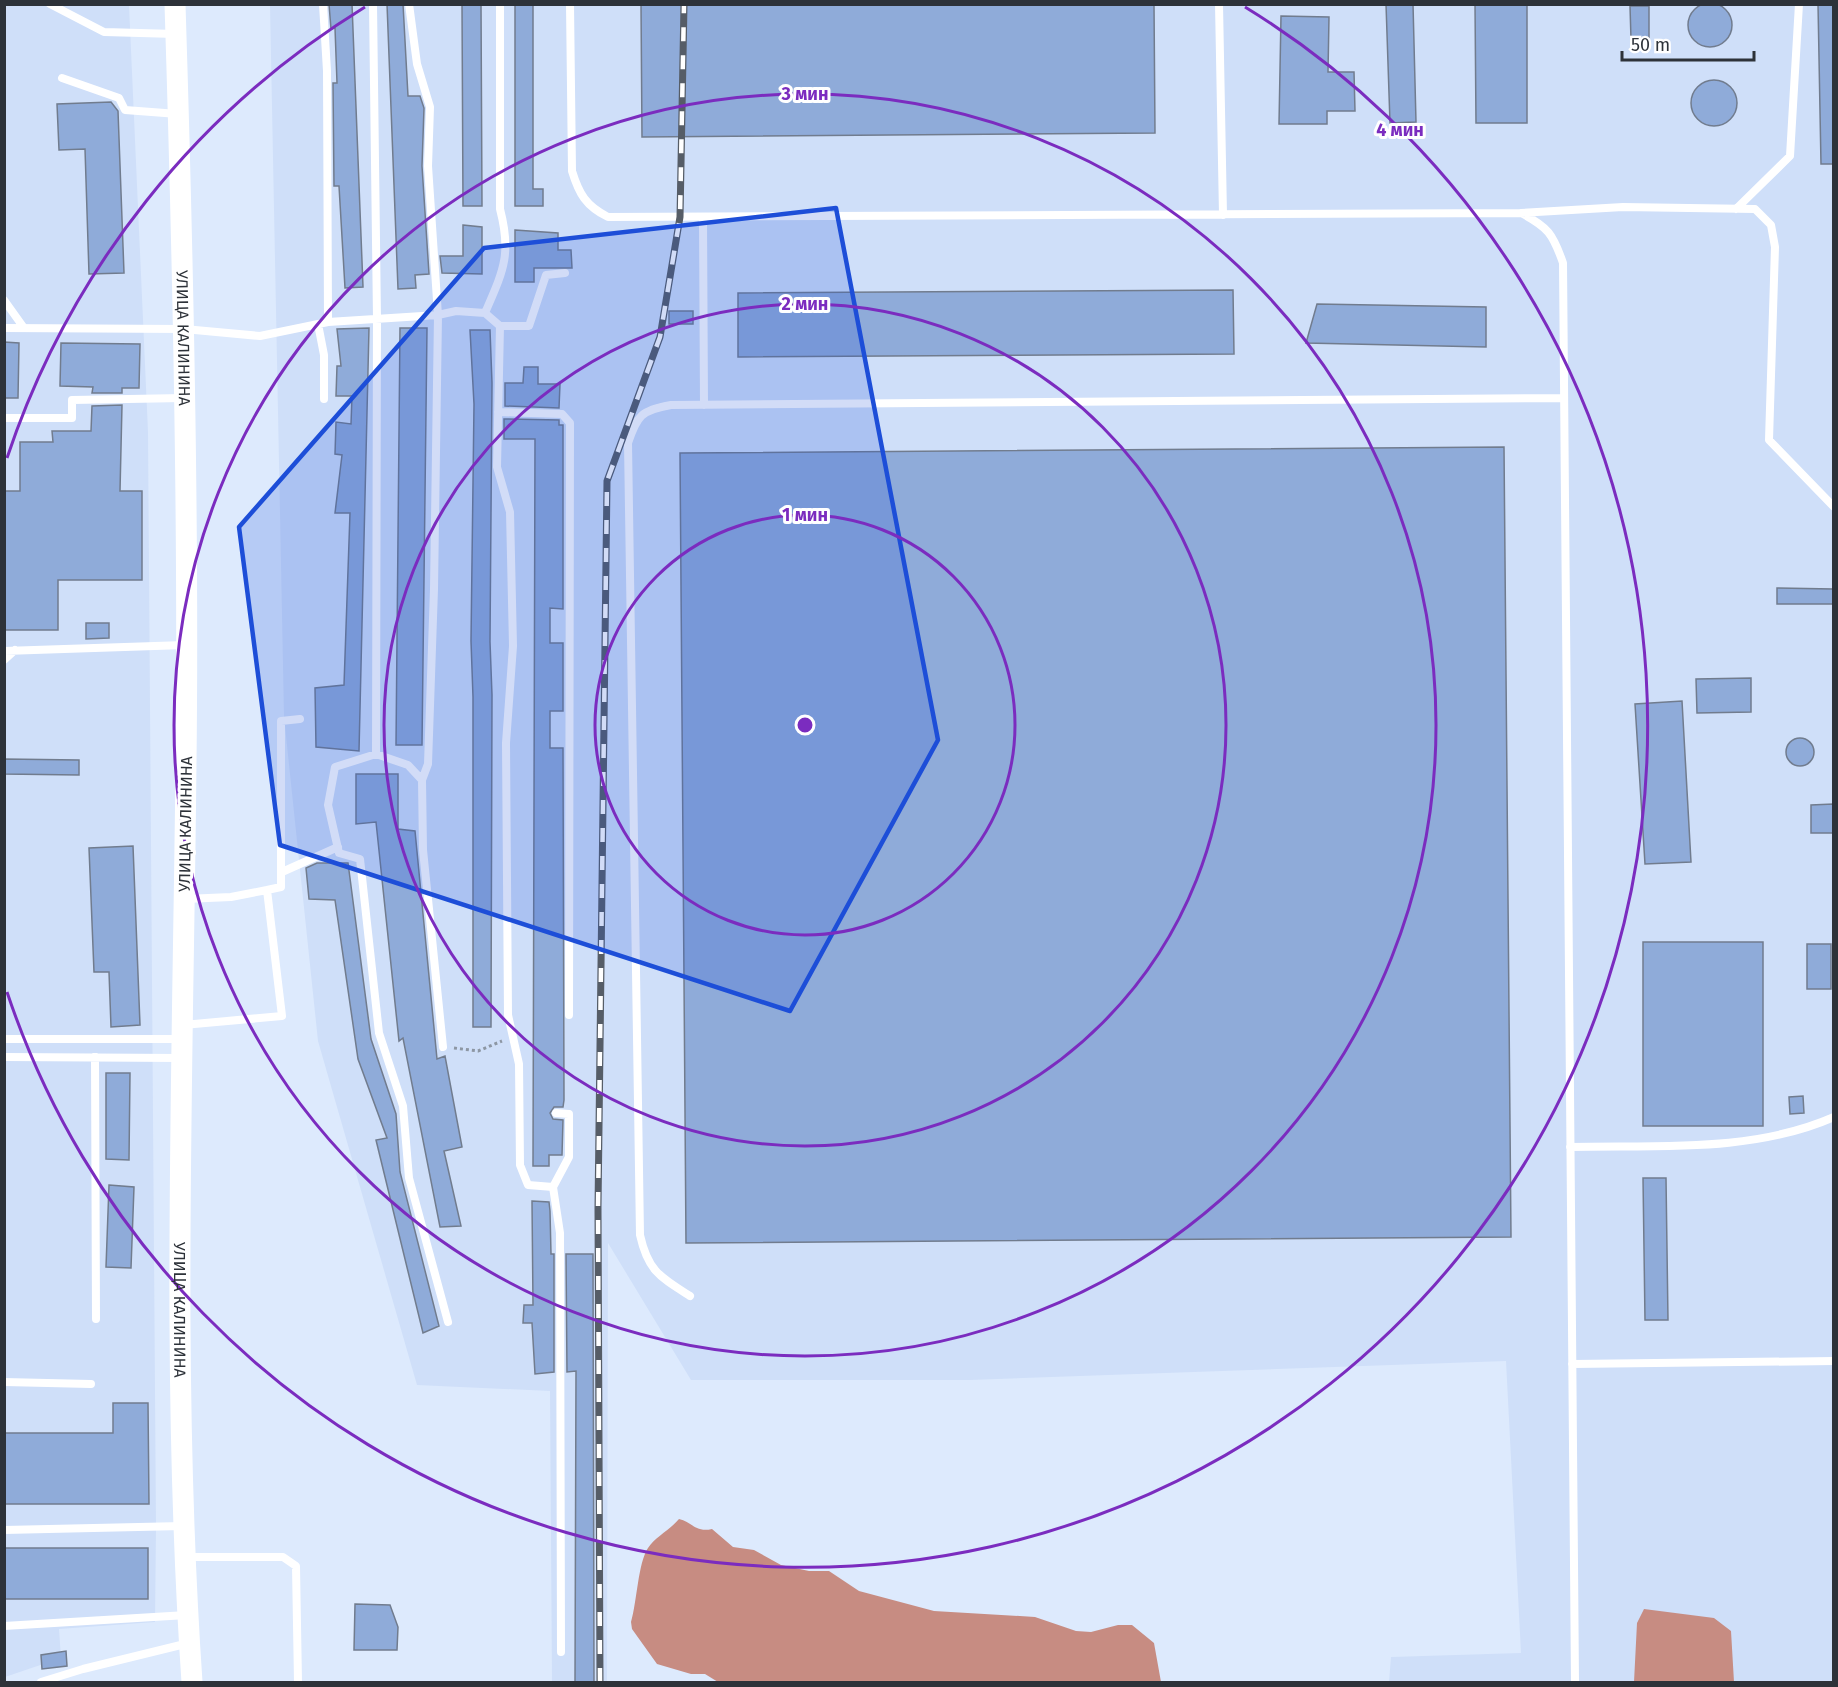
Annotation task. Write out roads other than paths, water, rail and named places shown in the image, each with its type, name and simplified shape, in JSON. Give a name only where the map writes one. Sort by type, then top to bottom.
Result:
[{"type":"street","name":"УЛИЦА КАЛИНИНА","points":[[175,4],[184,329],[186,645],[179,1229],[183,1526],[192,1683]]},
{"type":"lane","points":[[50,4],[104,32],[176,34]]},
{"type":"lane","points":[[323,4],[327,71],[328,322]]},
{"type":"lane","points":[[373,4],[377,318],[376,754]]},
{"type":"lane","points":[[409,4],[417,64],[430,107],[428,166],[438,315],[434,589],[428,764],[422,780],[423,850],[443,1047]]},
{"type":"lane","points":[[485,313],[506,262],[505,230],[500,209],[500,4]]},
{"type":"lane","points":[[570,4],[572,171],[580,194],[591,209],[608,217],[1521,213],[1623,207],[1755,209],[1771,225],[1775,247],[1768,440],[1833,507]]},
{"type":"lane","points":[[1219,4],[1223,215]]},
{"type":"lane","points":[[1736,209],[1790,156],[1799,4]]},
{"type":"lane","points":[[62,78],[119,99],[125,110],[179,114]]},
{"type":"lane","points":[[1521,213],[1543,225],[1557,245],[1563,263],[1575,1683]]},
{"type":"lane","points":[[703,217],[704,405]]},
{"type":"lane","points":[[4,328],[184,329],[260,336],[328,322],[438,315],[456,311],[485,313],[501,326],[529,326],[546,276],[565,273]]},
{"type":"lane","points":[[4,300],[24,328]]},
{"type":"lane","points":[[318,324],[324,356],[324,399]]},
{"type":"lane","points":[[501,326],[497,467],[510,512],[513,646],[506,743],[508,1015],[519,1064],[520,1166],[528,1185],[553,1187]]},
{"type":"lane","points":[[4,418],[72,418],[72,400],[184,398]]},
{"type":"lane","points":[[690,1296],[665,1280],[646,1258],[640,1235],[628,443],[636,421],[650,408],[670,405],[1564,398]]},
{"type":"lane","points":[[498,412],[562,414],[570,423],[569,1015]]},
{"type":"lane","points":[[4,651],[186,645]]},
{"type":"lane","points":[[4,660],[15,651]]},
{"type":"lane","points":[[184,899],[231,897],[281,886],[280,721],[300,718]]},
{"type":"lane","points":[[422,780],[408,765],[376,754],[335,767],[328,805],[339,853],[360,859],[379,1033],[403,1106],[409,1178],[448,1322]]},
{"type":"lane","points":[[282,872],[338,846]]},
{"type":"lane","points":[[4,1057],[96,1057],[282,1017],[267,890]]},
{"type":"lane","points":[[4,1039],[182,1040]]},
{"type":"lane","points":[[96,1057],[96,1319]]},
{"type":"lane","points":[[556,1113],[569,1114],[569,1158],[553,1187],[561,1233],[561,1652]]},
{"type":"lane","points":[[1570,1147],[1746,1142],[1805,1130],[1833,1117]]},
{"type":"lane","points":[[1572,1364],[1833,1361]]},
{"type":"lane","points":[[4,1383],[92,1384]]},
{"type":"lane","points":[[4,1530],[183,1526]]},
{"type":"lane","points":[[185,1557],[283,1557],[296,1566],[298,1683]]},
{"type":"lane","points":[[4,1626],[188,1615]]},
{"type":"lane","points":[[41,1683],[83,1669],[190,1643]]},
{"type":"railway","points":[[600,1682],[598,1208],[607,481],[660,337],[680,217],[684,4]]}]
